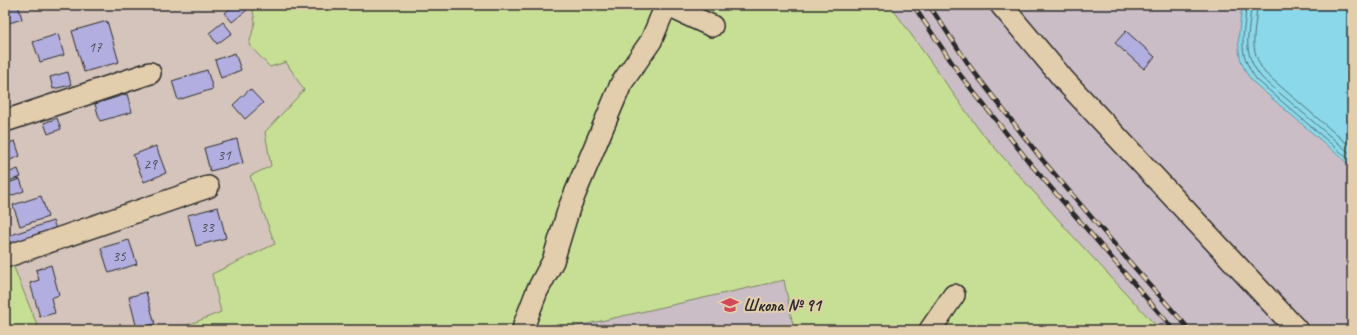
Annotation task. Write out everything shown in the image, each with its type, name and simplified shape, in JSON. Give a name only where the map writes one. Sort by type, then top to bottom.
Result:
[{"type":"street","points":[[524,330],[524,324],[537,291],[553,261],[569,208],[621,84],[651,41],[666,5],[712,26]]},
{"type":"street","points":[[1001,5],[1065,81],[1297,330]]},
{"type":"street","points":[[5,121],[150,73]]},
{"type":"street","points":[[5,257],[208,187]]},
{"type":"street","points":[[930,330],[954,295]]},
{"type":"shaded area","points":[[890,5],[1242,5],[1238,51],[1254,83],[1352,167],[1352,330],[1160,330],[1070,233],[980,131]]},
{"type":"shaded area","name":"Школа № 91","points":[[784,279],[794,330],[560,330]]},
{"type":"green space","points":[[252,5],[890,5],[980,131],[1070,233],[1160,330],[794,330],[784,280],[560,330],[175,330],[221,312],[212,274],[275,244],[250,176],[271,166],[265,132],[304,90],[286,62],[270,67],[249,45],[255,22]]},
{"type":"green space","points":[[13,265],[39,330],[5,330],[5,269]]},
{"type":"water","points":[[1242,5],[1352,5],[1352,167],[1254,83],[1248,75],[1242,62],[1239,46]]},
{"type":"building","points":[[5,5],[18,5],[22,19],[6,24]]},
{"type":"building","points":[[234,5],[243,5],[247,10],[232,22],[225,13]]},
{"type":"building","points":[[107,21],[119,62],[84,72],[72,31]]},
{"type":"building","points":[[223,22],[232,33],[217,44],[209,33]]},
{"type":"building","points":[[1126,31],[1155,57],[1144,69],[1115,43]]},
{"type":"building","points":[[58,34],[64,55],[40,62],[33,42]]},
{"type":"building","points":[[235,53],[241,70],[221,78],[215,60]]},
{"type":"building","points":[[207,70],[213,89],[178,100],[172,81]]},
{"type":"building","points":[[68,72],[71,85],[53,89],[50,77]]},
{"type":"building","points":[[250,89],[263,103],[245,119],[233,105]]},
{"type":"building","points":[[127,94],[132,112],[100,121],[95,104]]},
{"type":"building","points":[[57,118],[61,129],[48,134],[44,123]]},
{"type":"building","points":[[237,139],[243,163],[210,171],[204,148]]},
{"type":"building","points":[[15,141],[20,156],[5,162],[5,144]]},
{"type":"building","points":[[156,146],[166,173],[144,182],[133,155]]},
{"type":"building","points":[[18,169],[21,177],[5,182],[5,174]]},
{"type":"building","points":[[20,179],[24,191],[5,198],[5,184]]},
{"type":"building","points":[[41,196],[48,217],[20,226],[13,205]]},
{"type":"building","points":[[218,207],[226,238],[196,246],[188,215]]},
{"type":"building","points":[[53,221],[56,229],[7,246],[5,237]]},
{"type":"building","points":[[129,240],[137,264],[109,273],[101,248]]},
{"type":"building","points":[[51,265],[59,295],[51,298],[55,313],[40,317],[30,283],[39,280],[36,270]]},
{"type":"building","points":[[146,292],[155,324],[137,329],[129,297]]},
{"type":"railway","points":[[913,5],[961,76],[1033,167],[1174,330]]},
{"type":"railway","points":[[929,5],[971,68],[1040,157],[1190,330]]},
{"type":"place","name":"Школа № 91","points":[[730,305]]}]
